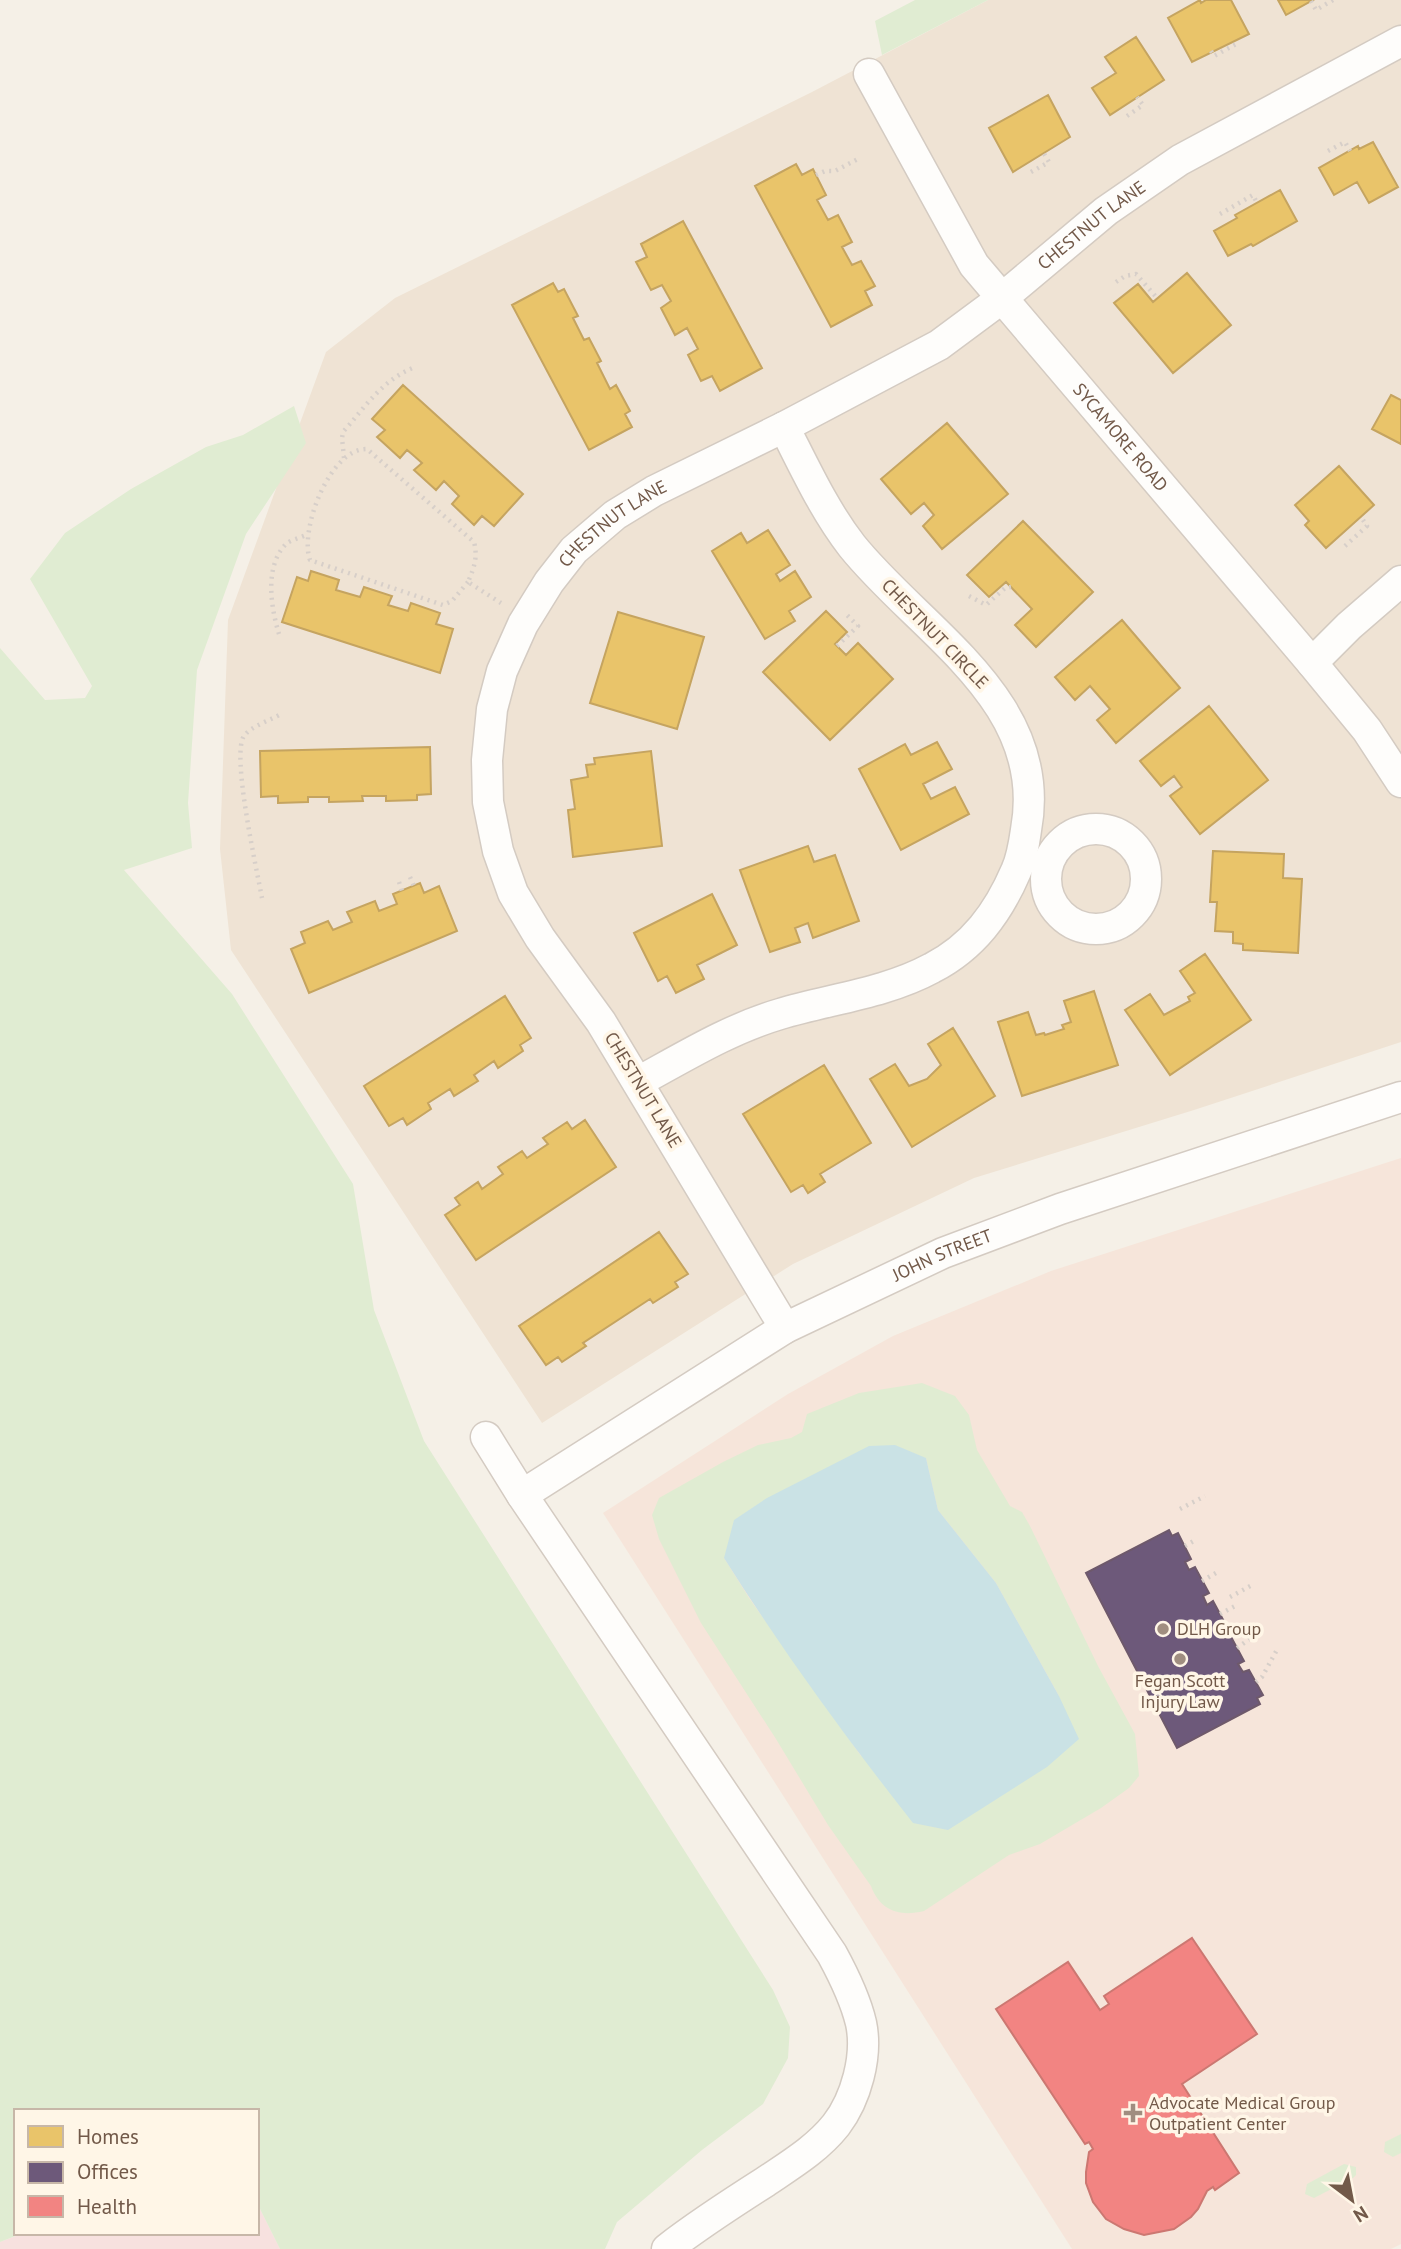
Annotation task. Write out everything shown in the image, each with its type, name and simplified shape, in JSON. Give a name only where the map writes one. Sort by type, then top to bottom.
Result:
[{"type":"street","name":"CHESTNUT LANE","points":[[785,1328],[601,1022],[540,939],[513,893],[498,851],[488,802],[487,761],[492,709],[502,671],[523,624],[548,582],[575,550],[615,514],[654,491],[784,427],[939,345],[1001,299],[1106,211],[1180,160],[1401,41]]},
{"type":"street","name":"SYCAMORE ROAD","points":[[869,74],[974,265],[1312,663],[1367,730],[1401,782]]},
{"type":"street","name":"CHESTNUT CIRCLE","points":[[638,1082],[741,1027],[780,1013],[891,984],[931,969],[949,958],[985,927],[1006,895],[1034,863],[1027,771],[1021,746],[1007,716],[983,681],[853,546],[822,501],[784,427]]},
{"type":"street","points":[[1312,663],[1349,626],[1401,581]]},
{"type":"street","name":"JOHN STREET","points":[[522,1495],[785,1328],[943,1253],[1060,1209],[1401,1097]]},
{"type":"street","points":[[486,1437],[522,1495],[832,1954],[850,1987],[861,2025],[862,2061],[853,2094],[836,2124],[808,2153],[667,2249]]},
{"type":"path","points":[[1311,1],[1316,10],[1333,0]]},
{"type":"path","points":[[1211,51],[1214,56],[1238,43]]},
{"type":"path","points":[[1127,116],[1143,105],[1137,97]]},
{"type":"path","points":[[1328,151],[1345,142],[1350,151]]},
{"type":"path","points":[[1031,172],[1049,162],[1043,152]]},
{"type":"path","points":[[816,175],[835,171],[858,159]]},
{"type":"path","points":[[1220,214],[1253,195],[1257,203]]},
{"type":"path","points":[[1116,282],[1136,274],[1157,298]]},
{"type":"path","points":[[344,458],[343,432],[386,382],[415,367]]},
{"type":"path","points":[[358,449],[367,449],[474,542],[477,552],[474,567],[468,582],[452,601],[443,605],[310,560],[306,535],[313,510],[331,474],[344,458],[358,449]]},
{"type":"path","points":[[1345,546],[1367,526],[1361,517]]},
{"type":"path","points":[[279,634],[272,609],[271,585],[278,558],[287,543],[306,535]]},
{"type":"path","points":[[468,582],[501,603]]},
{"type":"path","points":[[969,596],[986,606],[1006,588],[1011,587]]},
{"type":"path","points":[[837,646],[858,626],[846,614]]},
{"type":"path","points":[[262,898],[247,815],[239,747],[245,735],[281,714]]},
{"type":"path","points":[[410,877],[414,886]]},
{"type":"path","points":[[398,882],[402,891]]},
{"type":"path","points":[[1180,1509],[1205,1496]]},
{"type":"path","points":[[1185,1546],[1197,1539]]},
{"type":"path","points":[[1202,1581],[1216,1573]]},
{"type":"path","points":[[1230,1597],[1254,1584]]},
{"type":"path","points":[[1220,1614],[1235,1606]]},
{"type":"path","points":[[1237,1648],[1258,1633]]},
{"type":"path","points":[[1256,1682],[1262,1677],[1278,1648]]},
{"type":"shaded area","points":[[988,0],[1401,0],[1401,1042],[974,1178],[793,1264],[542,1423],[231,950],[220,849],[228,620],[326,352],[395,298],[812,92]]},
{"type":"shaded area","points":[[1401,1158],[1401,2244],[1391,2249],[1072,2249],[603,1513],[788,1394],[893,1336],[1051,1271]]},
{"type":"shaded area","points":[[259,2207],[280,2249],[0,2249],[0,2242],[19,2235],[259,2235]]},
{"type":"green space","points":[[915,0],[988,0],[882,55],[875,21]]},
{"type":"green space","points":[[294,406],[306,443],[246,534],[197,670],[188,803],[192,848],[124,870],[232,994],[353,1184],[374,1310],[424,1441],[773,1990],[790,2027],[788,2058],[763,2104],[702,2150],[617,2222],[605,2249],[280,2249],[259,2207],[259,2109],[14,2109],[14,2235],[18,2235],[0,2242],[0,648],[45,700],[85,698],[92,686],[30,579],[65,533],[131,489],[206,447],[243,435]]},
{"type":"green space","points":[[922,1383],[955,1396],[969,1415],[977,1450],[1010,1506],[1022,1512],[1030,1526],[1098,1666],[1135,1734],[1139,1776],[1129,1788],[1040,1844],[1009,1855],[924,1911],[915,1913],[892,1910],[880,1901],[828,1825],[701,1623],[659,1539],[652,1515],[659,1498],[758,1445],[791,1438],[802,1432],[807,1414],[859,1393]],"holes":[[[926,1458],[938,1510],[996,1583],[1059,1696],[861,1756],[749,1598],[724,1558]]]},
{"type":"green space","points":[[1401,2134],[1401,2153],[1393,2157],[1384,2152],[1385,2142]]},
{"type":"green space","points":[[1344,2164],[1356,2167],[1356,2175],[1353,2178],[1314,2198],[1305,2194],[1307,2184]]},
{"type":"water","points":[[895,1445],[926,1458],[938,1510],[996,1583],[1059,1696],[1079,1739],[1047,1767],[948,1830],[913,1823],[815,1693],[724,1558],[734,1520],[767,1498],[869,1446]]},
{"type":"building: Homes","points":[[1200,0],[1201,3],[1206,0],[1231,0],[1249,34],[1192,62],[1168,18]]},
{"type":"building: Homes","points":[[1278,0],[1313,0],[1286,15]]},
{"type":"building: Homes","points":[[1136,37],[1164,80],[1110,115],[1092,88],[1116,73],[1105,57]]},
{"type":"building: Homes","points":[[1048,95],[1070,137],[1013,172],[989,128]]},
{"type":"building: Homes","points":[[1373,142],[1398,187],[1369,203],[1357,182],[1334,195],[1319,168],[1358,146],[1359,149]]},
{"type":"building: Homes","points":[[796,164],[802,175],[813,169],[826,195],[817,200],[828,220],[838,215],[852,242],[842,247],[852,265],[861,261],[875,286],[865,291],[872,305],[831,327],[755,186]]},
{"type":"building: Homes","points":[[1280,190],[1297,221],[1253,246],[1251,244],[1228,256],[1214,231],[1237,218],[1235,215]]},
{"type":"building: Homes","points":[[683,221],[762,368],[720,391],[712,376],[701,381],[688,355],[698,349],[687,328],[675,335],[661,308],[671,301],[662,285],[651,290],[636,262],[647,257],[641,244]]},
{"type":"building: Homes","points":[[1187,273],[1231,325],[1173,373],[1114,303],[1138,284],[1153,302]]},
{"type":"building: Homes","points":[[553,283],[558,292],[564,289],[578,316],[573,318],[584,340],[589,338],[601,361],[597,363],[610,389],[616,385],[630,411],[625,414],[632,427],[589,450],[512,305]]},
{"type":"building: Homes","points":[[403,385],[523,494],[494,526],[482,516],[474,525],[452,504],[459,496],[444,481],[436,490],[414,470],[422,463],[407,450],[400,458],[377,437],[385,430],[372,419]]},
{"type":"building: Homes","points":[[1391,395],[1401,400],[1401,444],[1372,429]]},
{"type":"building: Homes","points":[[947,423],[1008,494],[942,549],[923,526],[934,515],[924,503],[911,514],[881,479]]},
{"type":"building: Homes","points":[[1339,466],[1374,505],[1326,548],[1305,525],[1309,521],[1295,505]]},
{"type":"building: Homes","points":[[1023,521],[1093,592],[1036,647],[1015,625],[1032,609],[1006,582],[989,597],[967,575]]},
{"type":"building: Homes","points":[[768,530],[790,565],[776,574],[780,581],[795,571],[811,597],[789,611],[795,621],[765,639],[712,551],[741,533],[747,543]]},
{"type":"building: Homes","points":[[311,571],[339,580],[336,590],[360,597],[364,587],[392,596],[388,605],[408,611],[411,603],[440,613],[436,624],[453,629],[440,673],[282,622],[297,577],[308,581]]},
{"type":"building: Homes","points":[[826,611],[847,632],[835,644],[846,655],[858,643],[893,679],[830,740],[763,672]]},
{"type":"building: Homes","points":[[618,612],[704,637],[677,729],[590,703]]},
{"type":"building: Homes","points":[[1122,620],[1180,688],[1116,743],[1097,720],[1110,709],[1090,686],[1075,700],[1055,677]]},
{"type":"building: Homes","points":[[1209,706],[1268,780],[1200,834],[1170,796],[1182,787],[1174,776],[1161,786],[1140,761]]},
{"type":"building: Homes","points":[[937,742],[952,769],[923,784],[931,799],[955,787],[969,814],[901,850],[859,769],[905,744],[911,755]]},
{"type":"building: Homes","points":[[430,747],[431,794],[417,795],[417,800],[386,801],[386,796],[362,796],[363,801],[329,802],[329,797],[308,797],[308,802],[278,803],[278,796],[261,797],[260,751]]},
{"type":"building: Homes","points":[[651,751],[662,846],[573,857],[568,810],[575,809],[571,780],[588,777],[586,765],[595,764],[594,758]]},
{"type":"building: Homes","points":[[808,846],[814,862],[835,855],[859,921],[813,938],[808,923],[795,928],[800,942],[770,952],[740,870]]},
{"type":"building: Homes","points":[[1213,851],[1284,854],[1283,878],[1302,879],[1298,953],[1243,950],[1243,944],[1233,943],[1233,932],[1215,931],[1217,902],[1210,902]]},
{"type":"building: Homes","points":[[420,883],[424,893],[439,886],[457,931],[309,993],[291,949],[305,943],[301,932],[328,921],[333,930],[352,922],[347,912],[375,901],[379,911],[397,904],[393,894]]},
{"type":"building: Homes","points":[[712,894],[737,945],[697,965],[704,979],[676,993],[667,976],[658,981],[634,933]]},
{"type":"building: Homes","points":[[1205,954],[1251,1020],[1170,1075],[1125,1010],[1150,994],[1164,1015],[1190,1001],[1188,997],[1195,993],[1180,971]]},
{"type":"building: Homes","points":[[1094,991],[1118,1065],[1022,1096],[998,1022],[1028,1012],[1036,1035],[1064,1029],[1062,1025],[1071,1022],[1064,1001]]},
{"type":"building: Homes","points":[[505,996],[531,1038],[520,1045],[523,1051],[498,1068],[494,1061],[474,1075],[478,1081],[454,1096],[450,1089],[428,1103],[431,1109],[407,1125],[403,1118],[389,1126],[364,1086]]},
{"type":"building: Homes","points":[[953,1028],[995,1096],[912,1147],[870,1079],[895,1064],[909,1086],[927,1079],[941,1065],[928,1044]]},
{"type":"building: Homes","points":[[824,1065],[871,1143],[820,1174],[825,1182],[808,1193],[803,1185],[791,1192],[743,1114]]},
{"type":"building: Homes","points":[[585,1120],[616,1167],[476,1260],[445,1215],[460,1205],[455,1198],[478,1182],[482,1189],[503,1174],[498,1167],[522,1151],[527,1158],[548,1144],[543,1138],[567,1122],[572,1129]]},
{"type":"building: Homes","points":[[659,1232],[688,1274],[675,1282],[678,1287],[653,1303],[650,1299],[583,1343],[586,1346],[562,1362],[558,1357],[546,1365],[519,1326]]},
{"type":"building: Offices","points":[[1169,1530],[1172,1536],[1178,1533],[1191,1559],[1185,1562],[1189,1570],[1195,1567],[1209,1593],[1203,1596],[1207,1605],[1213,1601],[1227,1627],[1221,1630],[1225,1638],[1230,1635],[1244,1661],[1238,1664],[1243,1672],[1249,1670],[1263,1695],[1257,1698],[1260,1704],[1177,1748],[1086,1573]]},
{"type":"building: Health","name":"Advocate Medical Group Outpatient Center","points":[[1192,1938],[1257,2034],[1182,2084],[1239,2173],[1215,2190],[1213,2187],[1207,2191],[1198,2209],[1174,2229],[1144,2235],[1124,2229],[1106,2219],[1093,2202],[1086,2183],[1086,2172],[1089,2152],[1093,2149],[1089,2142],[1085,2144],[996,2009],[1068,1962],[1100,2010],[1109,2004],[1104,1996]]},
{"type":"place","name":"DLH Group","points":[[1163,1629]]},
{"type":"place","name":"Fegan Scott Injury Law","points":[[1180,1659]]},
{"type":"place","name":"Advocate Medical Group Outpatient Center","points":[[1133,2113]]}]
